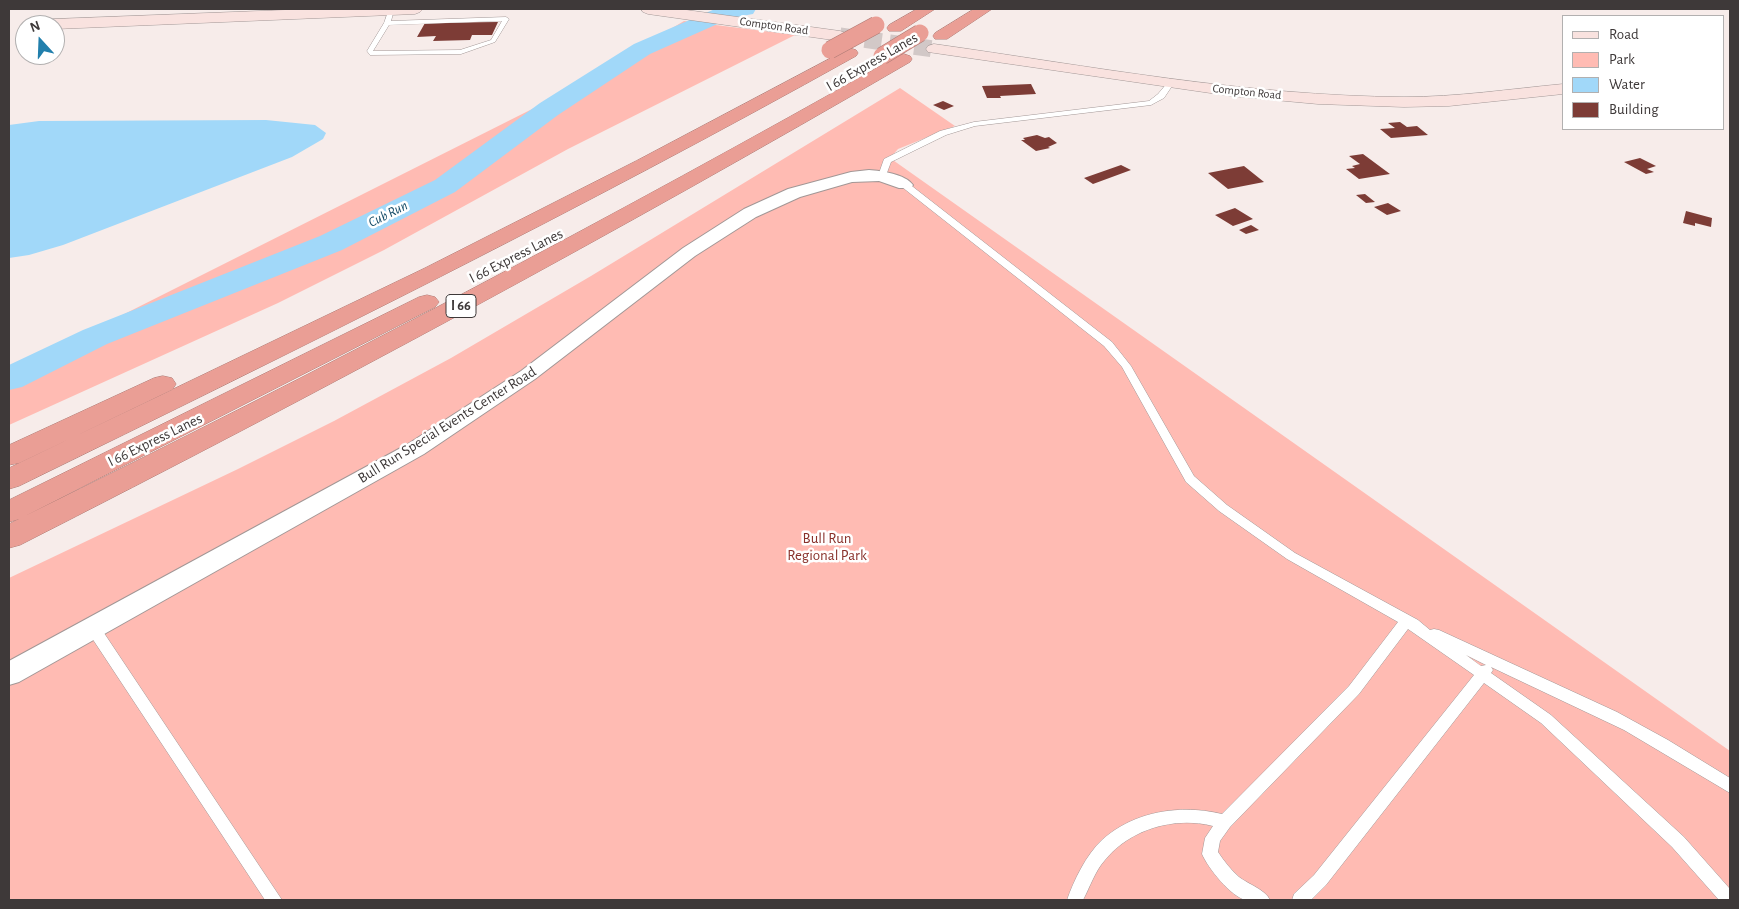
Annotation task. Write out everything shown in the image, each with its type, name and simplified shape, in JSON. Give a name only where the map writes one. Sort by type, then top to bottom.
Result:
[{"type":"highway","points":[[9,456],[303,318],[458,242],[682,129],[840,46],[904,9]]},
{"type":"highway","name":"I 66 Express Lanes","points":[[9,479],[418,280],[689,140],[840,46],[895,28],[927,9]]},
{"type":"highway","name":"I 66 Express Lanes","points":[[9,512],[536,246],[678,171],[893,57],[920,33],[961,9]]},
{"type":"highway","name":"I 66","points":[[9,537],[446,314],[710,171],[893,57],[937,43],[984,9]]},
{"type":"street","points":[[65,24],[389,16],[415,9]]},
{"type":"street","name":"Compton Road","points":[[648,9],[741,22],[840,46]]},
{"type":"street","name":"Compton Road","points":[[937,43],[1170,83],[1269,95],[1362,102],[1449,101],[1562,89]]},
{"type":"street","name":"Bull Run Special Events Center Road","points":[[9,674],[373,473],[474,412],[574,342],[689,252],[750,213],[794,193],[836,180],[863,175],[882,176],[905,185]]},
{"type":"lane","points":[[389,16],[506,19],[493,41],[461,52],[372,54],[370,51],[389,16]]},
{"type":"lane","points":[[882,176],[887,161],[924,141],[959,127],[1151,103],[1161,96],[1170,83]]},
{"type":"lane","points":[[905,185],[1108,344],[1126,366],[1190,479],[1223,508],[1291,556],[1407,621],[1491,662],[1594,708],[1684,756],[1730,786]]},
{"type":"lane","points":[[1407,621],[1482,676],[1546,719],[1610,776],[1678,842],[1729,900]]},
{"type":"lane","points":[[1262,900],[1252,896],[1222,873],[1210,854],[1214,838],[1225,822],[1354,690],[1407,621]]},
{"type":"lane","points":[[93,628],[274,900]]},
{"type":"lane","points":[[1300,900],[1320,880],[1482,676],[1491,662]]},
{"type":"lane","points":[[1075,900],[1098,855],[1118,836],[1170,817],[1197,816],[1225,822]]},
{"type":"green space","points":[[684,21],[795,35],[568,149],[384,250],[278,303],[9,425],[9,372],[554,98]]},
{"type":"green space","name":"Bull Run Regional Park","points":[[900,88],[955,126],[898,149],[890,158],[1730,751],[1730,900],[9,900],[9,578],[238,469],[334,421],[451,358],[591,276]]},
{"type":"water","points":[[266,120],[315,125],[326,133],[323,139],[292,157],[63,245],[29,255],[9,258],[9,125],[39,121]]},
{"type":"building","points":[[498,22],[492,35],[472,35],[470,40],[433,41],[436,36],[417,37],[425,23]]},
{"type":"building","points":[[1031,84],[1036,94],[1000,96],[1001,98],[987,98],[982,86]]},
{"type":"building","points":[[943,101],[954,106],[944,110],[933,105]]},
{"type":"building","points":[[1400,122],[1407,127],[1417,126],[1428,135],[1391,138],[1380,129],[1395,128],[1388,123]]},
{"type":"building","points":[[1037,135],[1045,138],[1049,137],[1057,143],[1048,147],[1050,148],[1036,151],[1021,140]]},
{"type":"building","points":[[1363,154],[1390,174],[1359,179],[1346,169],[1355,168],[1352,166],[1360,164],[1349,156]]},
{"type":"building","points":[[1640,158],[1656,166],[1647,169],[1654,172],[1646,174],[1624,162]]},
{"type":"building","points":[[1121,165],[1131,170],[1093,184],[1084,178]]},
{"type":"building","points":[[1244,166],[1264,182],[1228,189],[1208,173]]},
{"type":"building","points":[[1365,194],[1375,202],[1366,203],[1356,195]]},
{"type":"building","points":[[1388,203],[1401,211],[1387,215],[1374,207]]},
{"type":"building","points":[[1235,208],[1253,219],[1233,226],[1215,215]]},
{"type":"building","points":[[1686,211],[1712,218],[1711,227],[1695,223],[1695,226],[1683,223]]},
{"type":"building","points":[[1251,225],[1259,230],[1246,234],[1239,230]]},
{"type":"waterway","name":"Cub Run","points":[[9,379],[95,337],[331,243],[445,186],[549,109],[642,49],[726,12],[745,9]]},
{"type":"tunnel","points":[[840,36],[934,49]]}]
